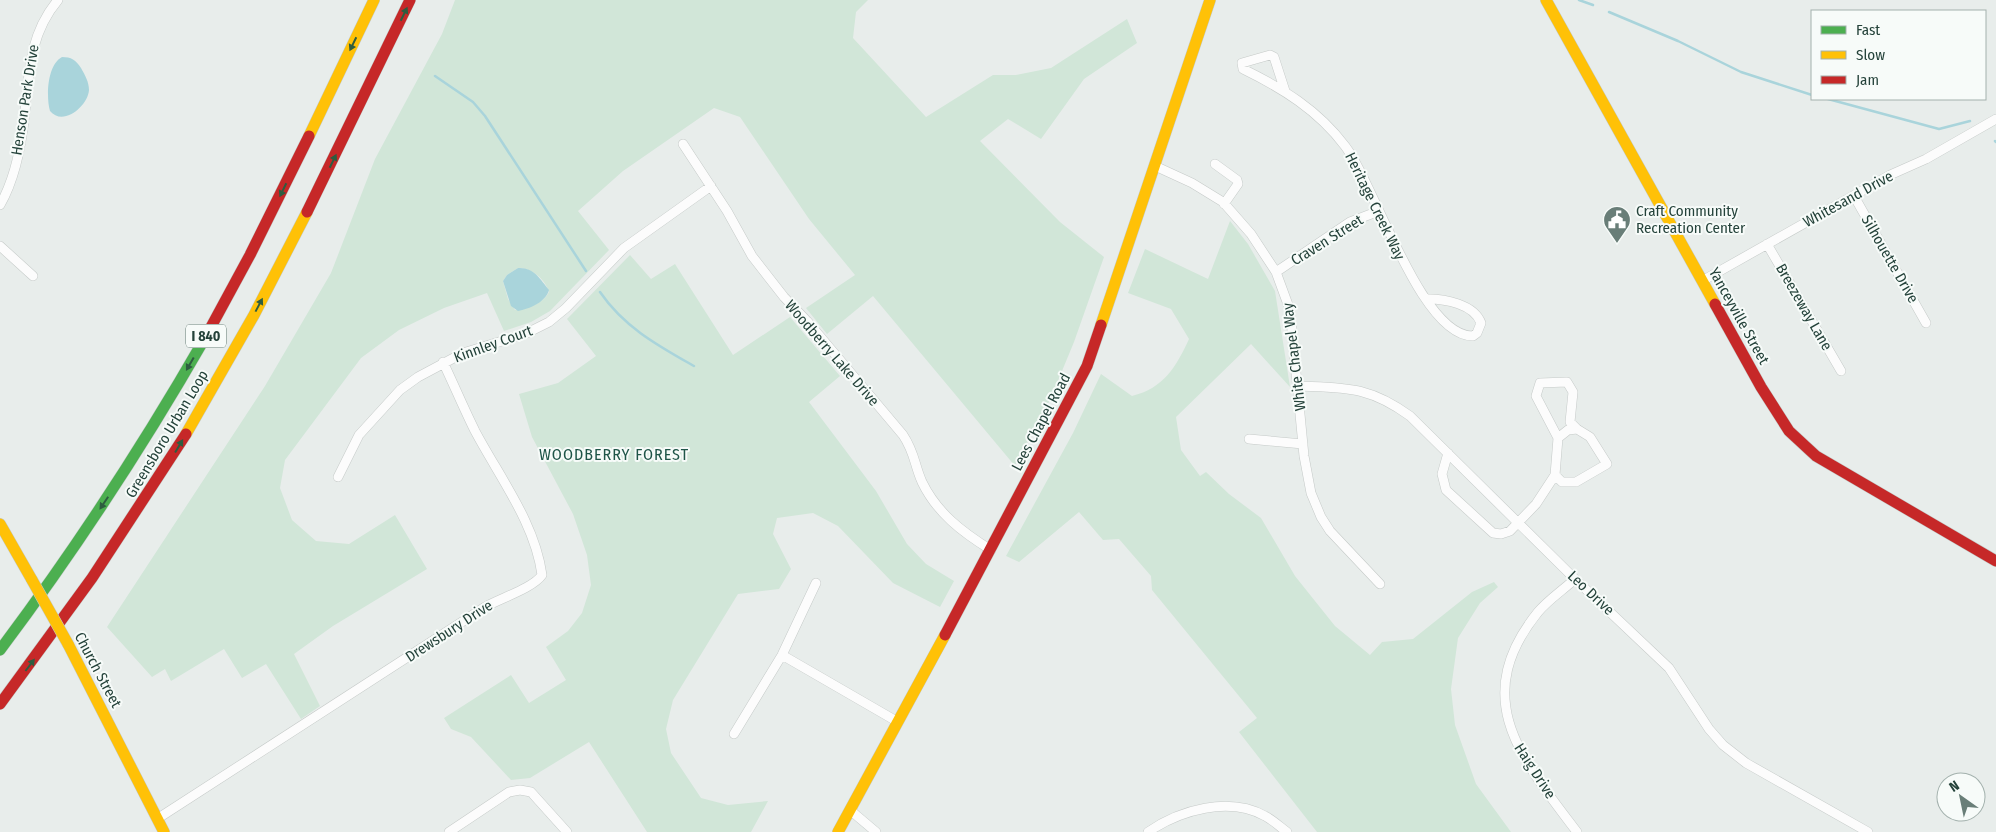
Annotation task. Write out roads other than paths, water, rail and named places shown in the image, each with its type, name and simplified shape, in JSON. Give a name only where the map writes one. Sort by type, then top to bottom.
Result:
[{"type":"main road","name":"Greensboro Urban Loop","points":[[0,650],[109,495],[201,344],[257,241],[374,0]]},
{"type":"main road","name":"Greensboro Urban Loop","points":[[0,704],[103,562],[200,412],[291,246],[410,0]]},
{"type":"main road","name":"Lees Chapel Road","points":[[838,832],[991,550],[1087,366],[1210,0]]},
{"type":"main road","name":"Yanceyville Street","points":[[1546,0],[1762,387],[1789,431],[1816,456],[1996,561]]},
{"type":"main road","name":"Church Street","points":[[0,524],[68,644],[164,832]]},
{"type":"street","name":"Henson Park Drive","points":[[0,205],[11,180],[25,115],[32,50],[43,21],[58,0]]},
{"type":"street","name":"Heritage Creek Way","points":[[1285,91],[1274,57],[1270,55],[1242,63],[1242,69],[1285,91],[1321,119],[1345,145],[1354,159],[1402,262],[1428,299],[1448,326],[1467,336],[1473,336],[1477,332],[1481,323],[1474,313],[1448,299],[1428,299]]},
{"type":"street","name":"Whitesand Drive","points":[[1702,280],[1890,175],[1926,159],[1996,119]]},
{"type":"street","name":"Woodberry Lake Drive","points":[[683,144],[758,263],[903,435],[913,451],[922,481],[938,507],[958,528],[991,550]]},
{"type":"street","points":[[1215,164],[1237,180],[1238,184],[1224,204]]},
{"type":"street","name":"White Chapel Way","points":[[1155,166],[1192,183],[1224,204],[1251,234],[1276,272],[1290,310],[1299,386],[1303,444],[1311,492],[1321,517],[1330,531],[1380,584]]},
{"type":"street","name":"Kinnley Court","points":[[338,477],[359,435],[387,402],[418,377],[463,353],[524,334],[549,322],[566,308],[624,248],[711,186]]},
{"type":"street","name":"Silhouette Drive","points":[[1854,196],[1926,323]]},
{"type":"street","name":"Craven Street","points":[[1276,272],[1350,222],[1379,211]]},
{"type":"street","name":"Breezeway Lane","points":[[1767,244],[1841,371]]},
{"type":"street","points":[[0,246],[33,276]]},
{"type":"street","name":"Drewsbury Drive","points":[[157,819],[485,607],[504,596],[537,583],[542,575],[539,553],[530,531],[475,430],[443,362]]},
{"type":"street","points":[[1448,453],[1442,474],[1446,490],[1493,533],[1501,534],[1510,531],[1536,504],[1555,475],[1558,438],[1536,396],[1540,383],[1567,382],[1572,392],[1570,422],[1576,429],[1590,437],[1607,464],[1576,482],[1562,482],[1555,475]]},
{"type":"street","name":"Leo Drive","points":[[1299,386],[1340,387],[1377,396],[1410,416],[1575,579],[1669,668],[1709,729],[1724,745],[1746,762],[1868,832]]},
{"type":"street","points":[[1558,438],[1562,433],[1576,429]]},
{"type":"street","points":[[1249,439],[1303,444]]},
{"type":"street","name":"Haig Drive","points":[[1575,579],[1539,611],[1519,638],[1507,670],[1504,704],[1510,730],[1523,756],[1577,832]]},
{"type":"street","points":[[734,734],[782,656],[816,583]]},
{"type":"street","points":[[782,656],[898,722]]},
{"type":"street","points":[[449,832],[509,792],[520,790],[531,792],[567,832]]},
{"type":"street","points":[[1148,832],[1175,816],[1198,809],[1220,807],[1265,816],[1287,832]]},
{"type":"street","points":[[850,810],[876,832]]},
{"type":"water","points":[[62,57],[73,59],[79,65],[89,90],[88,96],[80,108],[68,116],[61,117],[50,111],[48,90],[53,67]]},
{"type":"water","points":[[518,268],[528,269],[549,290],[541,301],[532,307],[518,311],[511,306],[503,281],[507,275]]},
{"type":"waterway","points":[[1579,0],[1593,5]]},
{"type":"waterway","points":[[1609,12],[1678,41],[1741,72],[1811,95]]},
{"type":"waterway","points":[[435,76],[473,102],[485,116],[586,271]]},
{"type":"waterway","points":[[1832,100],[1939,129],[1970,121]]},
{"type":"waterway","points":[[600,292],[609,304],[642,334],[694,366]]},
{"type":"place","name":"Craft Community Recreation Center","points":[[1617,244]]},
{"type":"district","name":"WOODBERRY FOREST","points":[[614,454]]}]
